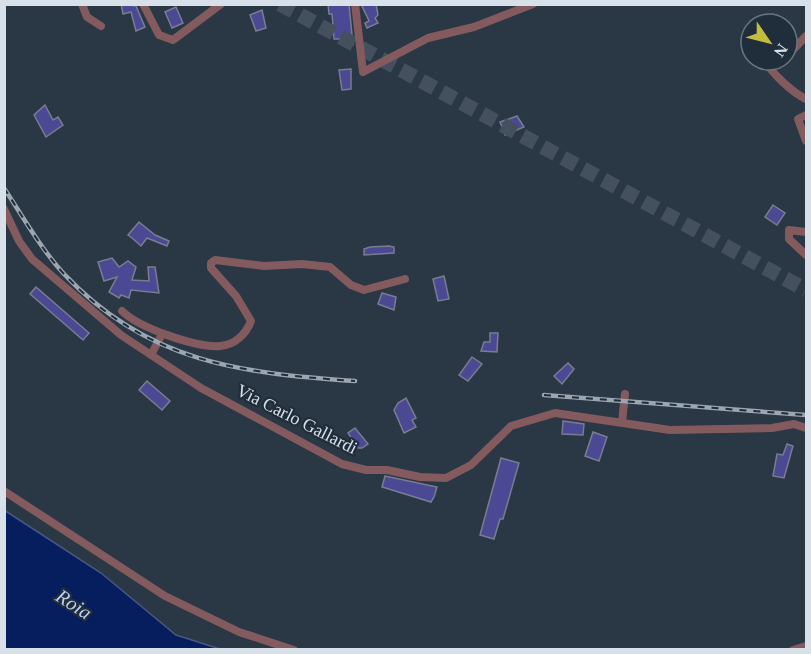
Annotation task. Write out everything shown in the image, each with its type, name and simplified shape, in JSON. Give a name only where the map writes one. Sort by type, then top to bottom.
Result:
[{"type":"street","points":[[82,4],[87,17],[101,26]]},
{"type":"street","points":[[143,4],[159,35],[173,39],[221,4]]},
{"type":"street","points":[[355,4],[363,72],[428,38],[474,27],[533,4]]},
{"type":"street","points":[[775,72],[793,93],[807,99]]},
{"type":"street","points":[[807,115],[798,119],[807,141]]},
{"type":"street","name":"Via Carlo Gallardi","points":[[4,209],[19,241],[32,259],[103,320],[151,356],[201,388],[342,464],[366,470],[387,470],[420,477],[446,478],[471,465],[511,426],[534,417],[563,413],[670,430],[772,428],[794,424],[807,428]]},
{"type":"street","points":[[807,232],[789,230],[789,239],[807,255]]},
{"type":"street","points":[[122,311],[136,322],[162,334],[219,346],[236,340],[246,332],[250,319],[236,296],[211,268],[211,263],[215,260],[264,266],[302,264],[330,267],[351,285],[364,290],[405,279]]},
{"type":"street","points":[[151,356],[162,334]]},
{"type":"street","points":[[622,422],[625,394]]},
{"type":"street","points":[[4,491],[165,597],[239,632],[294,650]]},
{"type":"street","points":[[793,650],[807,646]]},
{"type":"water","name":"Roia","points":[[4,510],[101,573],[176,635],[220,649],[5,649]]},
{"type":"building","points":[[121,4],[136,6],[145,27],[136,31],[131,12],[123,14]]},
{"type":"building","points":[[328,4],[349,4],[353,45],[340,44],[340,39],[334,39],[332,14],[329,14]]},
{"type":"building","points":[[361,4],[376,4],[378,15],[375,18],[378,23],[367,28],[365,23],[369,21]]},
{"type":"building","points":[[176,7],[183,23],[172,28],[165,12]]},
{"type":"building","points":[[262,10],[266,28],[256,31],[250,15]]},
{"type":"building","points":[[351,69],[351,89],[342,90],[339,70]]},
{"type":"building","points":[[45,105],[53,120],[58,117],[63,125],[46,137],[34,115]]},
{"type":"building","points":[[517,116],[524,127],[505,135],[500,122]]},
{"type":"building","points":[[773,205],[785,213],[777,225],[765,217]]},
{"type":"building","points":[[139,222],[155,235],[169,241],[167,246],[147,238],[141,246],[128,235]]},
{"type":"building","points":[[394,247],[394,253],[364,255],[364,249]]},
{"type":"building","points":[[112,258],[119,267],[128,261],[136,267],[132,280],[149,281],[148,267],[155,267],[159,293],[131,290],[129,298],[121,295],[119,298],[109,292],[117,277],[104,281],[98,262]]},
{"type":"building","points":[[444,276],[449,299],[438,301],[433,279]]},
{"type":"building","points":[[36,287],[89,333],[83,340],[30,294]]},
{"type":"building","points":[[382,293],[396,297],[394,310],[378,304]]},
{"type":"building","points":[[490,333],[498,333],[497,352],[481,351],[484,342],[490,342]]},
{"type":"building","points":[[472,357],[482,364],[468,381],[459,375]]},
{"type":"building","points":[[568,363],[574,369],[562,384],[554,376]]},
{"type":"building","points":[[147,381],[170,401],[162,410],[139,390]]},
{"type":"building","points":[[406,398],[416,418],[412,420],[416,427],[404,433],[394,410],[398,403]]},
{"type":"building","points":[[563,421],[584,424],[583,435],[562,434]]},
{"type":"building","points":[[355,428],[368,444],[362,448],[358,448],[348,433]]},
{"type":"building","points":[[593,432],[607,437],[599,461],[585,456]]},
{"type":"building","points":[[787,444],[793,446],[784,478],[773,476],[777,454],[783,455]]},
{"type":"building","points":[[501,458],[519,463],[503,519],[500,519],[494,539],[480,535]]},
{"type":"building","points":[[385,476],[437,487],[434,497],[431,502],[382,487]]},
{"type":"tunnel","points":[[280,4],[806,290]]},
{"type":"railway","points":[[4,188],[40,243],[64,274],[96,304],[129,327],[163,345],[198,358],[235,367],[313,378],[355,381]]},
{"type":"railway","points":[[544,395],[806,415]]}]
